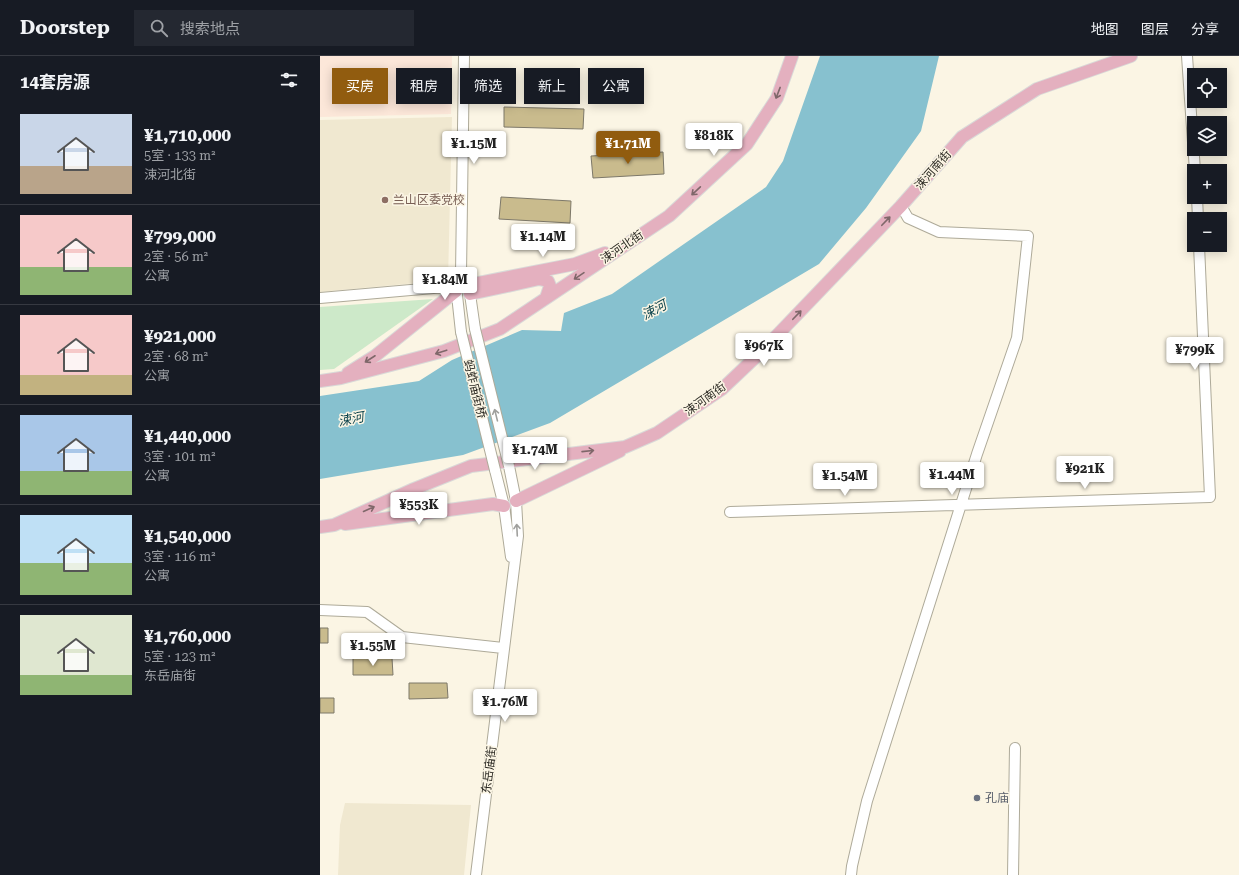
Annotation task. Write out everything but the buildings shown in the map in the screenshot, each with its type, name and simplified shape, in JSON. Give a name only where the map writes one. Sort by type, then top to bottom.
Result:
[{"type":"main road","name":"涑河北街","points":[[320,381],[341,378],[407,362],[444,351],[500,328],[669,216],[747,144],[777,98],[792,56]]},
{"type":"main road","name":"涑河南街","points":[[320,527],[334,525],[414,489],[471,466],[625,447],[657,433],[722,389],[756,357],[901,206],[962,137],[1037,89],[1131,56]]},
{"type":"main road","points":[[469,289],[575,264],[623,247]]},
{"type":"main road","points":[[469,289],[539,279],[548,281],[550,286],[546,298]]},
{"type":"main road","points":[[407,362],[395,360],[390,353],[394,346],[456,293]]},
{"type":"main road","points":[[341,378],[375,356],[456,293]]},
{"type":"main road","points":[[515,496],[657,433]]},
{"type":"main road","points":[[515,496],[522,490],[573,468],[574,461],[567,453]]},
{"type":"main road","points":[[414,489],[411,498],[416,505],[429,508],[503,501]]},
{"type":"main road","points":[[334,525],[493,504],[503,501]]},
{"type":"street","points":[[320,298],[456,293],[462,274],[464,56]]},
{"type":"street","points":[[1187,56],[1195,164]]},
{"type":"street","points":[[852,875],[852,866],[867,801],[961,505],[1017,338],[1028,236],[940,232],[908,218],[901,206]]},
{"type":"street","points":[[730,512],[1210,497],[1199,252]]},
{"type":"street","points":[[462,274],[469,289]]},
{"type":"street","name":"东岳庙街","points":[[469,289],[475,329],[515,496],[518,536],[476,875]]},
{"type":"street","name":"蚂蚱庙街桥","points":[[456,293],[461,332],[495,470]]},
{"type":"street","name":"东岳庙街","points":[[495,470],[503,501],[513,569]]},
{"type":"street","points":[[320,610],[367,612],[402,637],[504,648]]},
{"type":"street","points":[[1014,875],[1015,748]]},
{"type":"shaded area","points":[[320,56],[452,56],[452,68],[396,68],[396,104],[451,104],[451,114],[320,117]]},
{"type":"shaded area","name":"兰山区委党校","points":[[452,117],[448,280],[320,292],[320,120]]},
{"type":"shaded area","points":[[345,803],[471,805],[464,875],[338,875],[340,825]]},
{"type":"green space","points":[[433,299],[334,369],[320,370],[320,307]]},
{"type":"water","name":"涑河","points":[[820,56],[939,56],[921,131],[866,208],[819,264],[550,423],[463,455],[320,479],[320,396],[419,381],[452,360],[522,330],[561,331],[564,313],[612,294],[766,187],[783,161]]},
{"type":"place","name":"兰山区委党校","points":[[385,200]]},
{"type":"place","name":"孔庙","points":[[977,798]]}]
